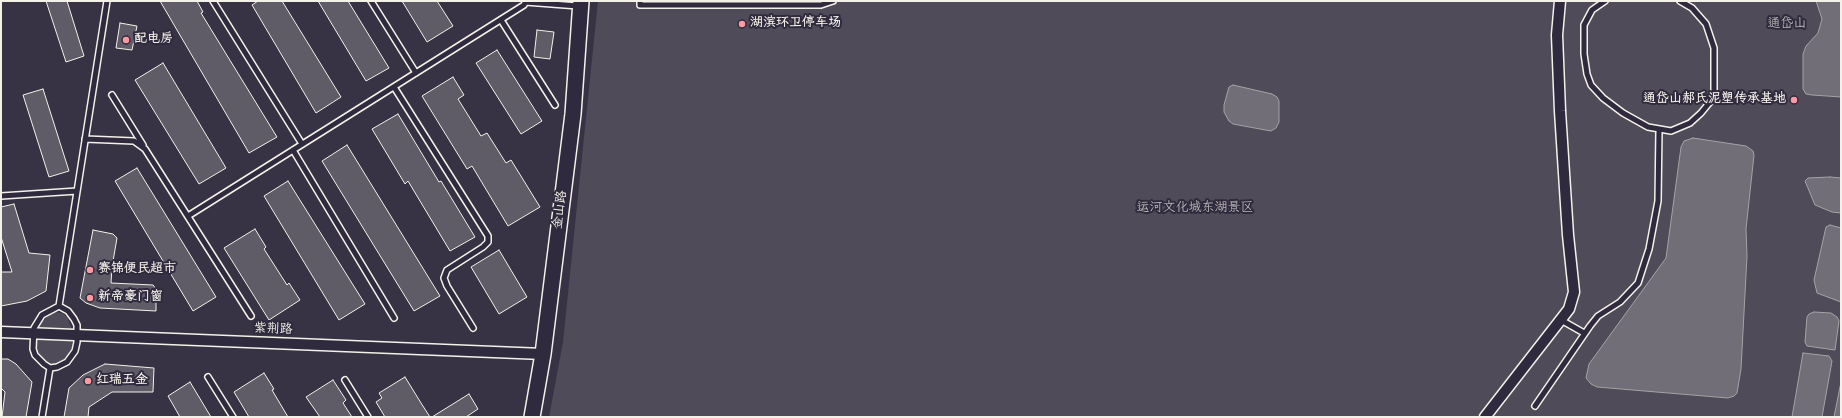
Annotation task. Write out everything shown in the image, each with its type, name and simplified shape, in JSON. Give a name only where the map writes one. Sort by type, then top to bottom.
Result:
[{"type":"street","points":[[1485,417],[1569,309],[1574,292],[1568,235],[1560,103],[1557,35],[1560,1]]},
{"type":"street","name":"金山路","points":[[532,417],[543,354],[573,114],[581,4]]},
{"type":"street","name":"紫荆路","points":[[1,332],[543,354]]},
{"type":"lane","points":[[59,306],[107,1]]},
{"type":"lane","points":[[213,1],[302,144]]},
{"type":"lane","points":[[371,1],[416,73]]},
{"type":"lane","points":[[640,1],[640,5],[656,5],[821,4],[833,1]]},
{"type":"lane","points":[[1605,1],[1592,10],[1584,25],[1584,54],[1587,74],[1591,85],[1611,105],[1648,127],[1671,131],[1690,123],[1701,113],[1710,102],[1714,91],[1714,48],[1706,24],[1692,8],[1680,1]]},
{"type":"lane","points":[[188,216],[524,6],[526,2],[581,4]]},
{"type":"lane","points":[[501,20],[555,105]]},
{"type":"lane","points":[[394,87],[488,236],[488,242],[483,247],[447,270],[444,278],[447,286],[473,328]]},
{"type":"lane","points":[[112,95],[251,316]]},
{"type":"lane","points":[[1535,406],[1598,316],[1620,302],[1638,283],[1649,249],[1658,201],[1659,130]]},
{"type":"lane","points":[[85,139],[134,141],[145,149]]},
{"type":"lane","points":[[293,150],[394,318]]},
{"type":"lane","points":[[1,196],[77,191]]},
{"type":"lane","points":[[59,306],[68,311],[77,325],[75,351],[69,360],[64,364],[50,368],[35,355],[33,349],[34,328],[42,315],[59,306]]},
{"type":"lane","points":[[1561,320],[1584,334]]},
{"type":"lane","points":[[42,417],[50,368]]},
{"type":"lane","points":[[208,377],[233,417]]},
{"type":"lane","points":[[345,380],[368,417]]},
{"type":"green space","name":"运河文化城东湖景区","points":[[598,1],[1841,1],[1841,417],[549,417],[563,342]]},
{"type":"green space","points":[[54,312],[62,313],[67,317],[73,332],[38,331],[42,321]]},
{"type":"green space","points":[[37,339],[73,341],[71,351],[65,359],[54,365],[42,358],[38,353],[36,347]]},
{"type":"shaded area","points":[[1816,1],[1841,1],[1841,97],[1806,94],[1803,89],[1803,54],[1806,46],[1818,33],[1822,19]]},
{"type":"shaded area","points":[[1233,85],[1272,94],[1277,97],[1279,101],[1279,122],[1276,128],[1271,131],[1233,124],[1229,121],[1224,112],[1224,105],[1229,87]]},
{"type":"shaded area","points":[[1693,138],[1746,146],[1753,151],[1754,155],[1746,229],[1747,256],[1741,369],[1737,393],[1728,398],[1597,387],[1591,384],[1586,378],[1589,364],[1666,258],[1681,147],[1684,141]]},
{"type":"shaded area","points":[[1808,178],[1841,178],[1841,213],[1832,212],[1815,205],[1805,181]]},
{"type":"shaded area","points":[[1830,225],[1841,228],[1841,302],[1817,293],[1814,280],[1826,227]]},
{"type":"shaded area","points":[[1814,312],[1831,313],[1837,317],[1839,321],[1835,350],[1807,346],[1805,342],[1807,317],[1809,314]]},
{"type":"shaded area","points":[[1803,353],[1829,356],[1832,361],[1822,417],[1792,417]]},
{"type":"shaded area","points":[[1841,382],[1841,417],[1834,417]]},
{"type":"building","points":[[46,1],[67,1],[84,56],[66,62]]},
{"type":"building","points":[[160,1],[197,1],[203,12],[201,13],[277,137],[249,153]]},
{"type":"building","points":[[258,1],[282,1],[341,97],[316,113],[252,5]]},
{"type":"building","points":[[318,1],[348,1],[389,68],[366,81]]},
{"type":"building","points":[[402,1],[437,1],[453,26],[427,42]]},
{"type":"building","name":"配电房","points":[[120,23],[137,26],[132,50],[116,48]]},
{"type":"building","points":[[537,30],[554,32],[550,59],[534,57]]},
{"type":"building","points":[[497,50],[542,121],[521,134],[476,63]]},
{"type":"building","points":[[163,63],[226,168],[199,184],[135,80]]},
{"type":"building","points":[[453,77],[464,95],[458,99],[481,136],[487,133],[506,163],[511,160],[540,207],[508,226],[472,166],[467,169],[422,96]]},
{"type":"building","points":[[43,89],[69,171],[49,177],[23,95]]},
{"type":"building","points":[[398,114],[439,182],[441,181],[475,237],[450,251],[408,181],[405,184],[372,129]]},
{"type":"building","points":[[347,145],[440,296],[414,311],[322,161]]},
{"type":"building","points":[[137,168],[216,297],[193,311],[115,181]]},
{"type":"building","points":[[288,181],[365,304],[339,320],[264,196]]},
{"type":"building","points":[[14,204],[29,253],[50,255],[46,291],[27,301],[1,306],[1,272],[12,272],[1,237],[1,207]]},
{"type":"building","points":[[255,229],[266,247],[264,249],[287,285],[289,283],[300,300],[269,320],[224,248]]},
{"type":"building","points":[[93,230],[113,234],[117,238],[111,283],[153,285],[156,289],[156,311],[100,308],[86,303],[80,298]]},
{"type":"building","points":[[499,250],[527,297],[499,314],[471,267]]},
{"type":"building","points":[[1,359],[8,359],[16,364],[32,382],[26,417],[2,417],[5,392],[1,388]]},
{"type":"building","points":[[105,364],[154,368],[153,392],[112,392],[89,407],[88,417],[64,417],[69,388],[83,375]]},
{"type":"building","points":[[264,373],[288,417],[249,417],[234,392]]},
{"type":"building","points":[[405,377],[430,417],[385,417],[376,402],[382,398],[379,393]]},
{"type":"building","points":[[333,380],[346,400],[343,403],[352,417],[320,417],[306,397]]},
{"type":"building","points":[[190,382],[211,417],[180,417],[168,396]]},
{"type":"building","points":[[469,394],[478,409],[466,417],[432,417]]},
{"type":"place","name":"湖滨环卫停车场","points":[[742,24]]},
{"type":"place","name":"配电房","points":[[126,40]]},
{"type":"place","name":"通岱山郝氏泥塑传承基地","points":[[1794,100]]},
{"type":"place","name":"赛锦便民超市","points":[[90,270]]},
{"type":"place","name":"新帝豪门窗","points":[[90,298]]},
{"type":"place","name":"红瑞五金","points":[[88,381]]},
{"type":"park label","name":"通岱山","points":[[1787,25]]}]
